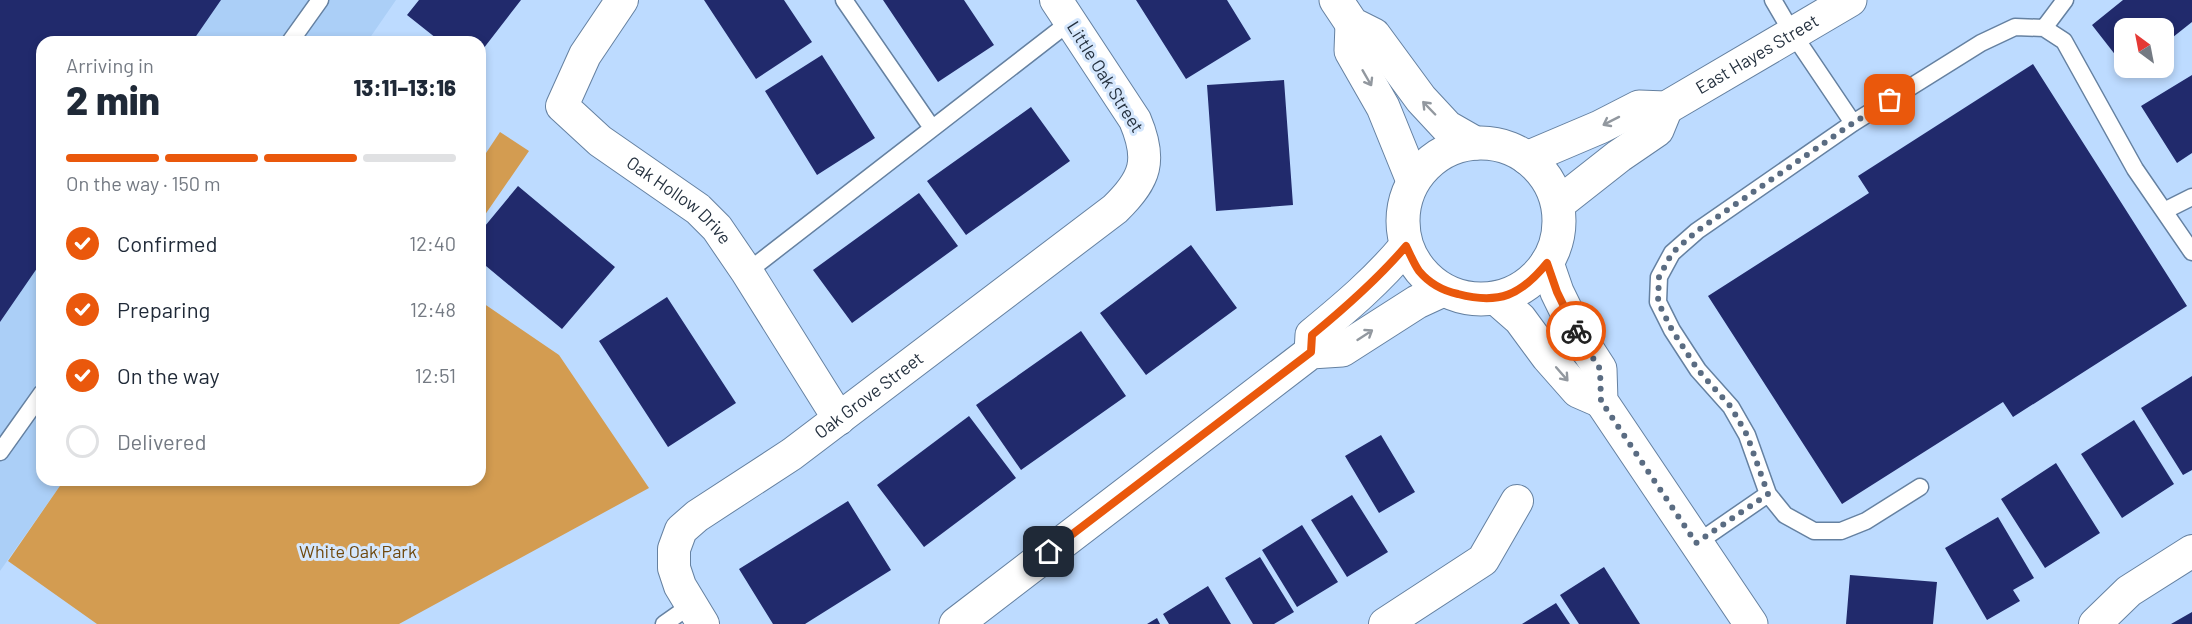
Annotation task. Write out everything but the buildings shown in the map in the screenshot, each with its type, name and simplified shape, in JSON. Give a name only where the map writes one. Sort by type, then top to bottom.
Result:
[{"type":"street","name":"Oak Hollow Drive","points":[[622,0],[585,55],[562,106],[600,141],[698,209],[717,228],[839,419]]},
{"type":"street","name":"East Hayes Street","points":[[1527,158],[1600,127],[1639,107],[1666,108],[1850,0]]},
{"type":"street","name":"Little Oak Street","points":[[1063,11],[1135,120],[1144,140],[1144,164],[1134,190]]},
{"type":"street","points":[[1344,12],[1374,35],[1420,99],[1447,127],[1475,143]]},
{"type":"street","points":[[1344,12],[1351,51],[1383,107],[1413,181]]},
{"type":"street","points":[[1557,204],[1657,130],[1666,108]]},
{"type":"street","points":[[1475,143],[1493,144],[1527,158],[1549,182],[1557,204],[1558,237],[1547,263],[1534,279],[1516,291],[1496,298],[1478,300],[1443,290],[1419,271],[1406,246],[1402,221],[1413,181],[1423,169],[1450,149],[1475,143]]},
{"type":"street","name":"Oak Grove Street","points":[[697,614],[680,586],[674,568],[674,549],[681,530],[697,516],[792,454],[839,419],[1115,209],[1134,190]]},
{"type":"street","points":[[1311,352],[1312,335],[1385,271],[1406,246]]},
{"type":"street","points":[[1547,263],[1557,292],[1578,335],[1600,369],[1601,401],[1751,624]]},
{"type":"street","points":[[956,624],[1311,352],[1342,350],[1417,302],[1443,290]]},
{"type":"street","points":[[1496,298],[1520,319],[1548,357],[1578,391],[1601,401]]},
{"type":"street","points":[[1385,624],[1483,560],[1517,501]]},
{"type":"street","points":[[2095,624],[2129,591],[2192,551]]},
{"type":"lane","points":[[294,36],[320,0]]},
{"type":"lane","points":[[844,0],[932,128]]},
{"type":"lane","points":[[1773,0],[1853,123]]},
{"type":"lane","points":[[2044,28],[2065,0]]},
{"type":"lane","points":[[747,272],[932,128],[1063,11]]},
{"type":"lane","points":[[1920,487],[1866,521],[1841,531],[1814,531],[1785,515],[1768,494],[1747,435],[1731,407],[1698,370],[1672,330],[1658,302],[1659,277],[1672,253],[1697,231],[1853,123],[1981,43],[2014,27],[2044,28],[2064,41],[2135,169],[2192,252]]},
{"type":"lane","points":[[2164,211],[2192,197]]},
{"type":"lane","points":[[0,452],[36,401]]},
{"type":"lane","points":[[1696,543],[1768,494]]},
{"type":"lane","points":[[664,624],[697,614]]},
{"type":"shaded area","points":[[0,0],[396,0],[371,36],[36,36],[36,486],[60,486],[0,571]]},
{"type":"green space","points":[[500,132],[529,151],[486,213],[486,153]]},
{"type":"green space","name":"White Oak Park","points":[[486,305],[559,355],[649,488],[399,624],[97,624],[8,561],[60,486],[486,486]]},
{"type":"way so far","points":[[1576,331],[1600,369],[1601,401],[1696,543],[1768,494],[1747,435],[1731,407],[1698,370],[1672,330],[1658,302],[1659,277],[1672,253],[1697,231],[1890,100]]},
{"type":"route","points":[[1049,552],[1311,352],[1312,335],[1385,271],[1406,246],[1419,271],[1443,290],[1478,300],[1496,298],[1516,291],[1534,279],[1547,263],[1557,292],[1576,331]]}]
